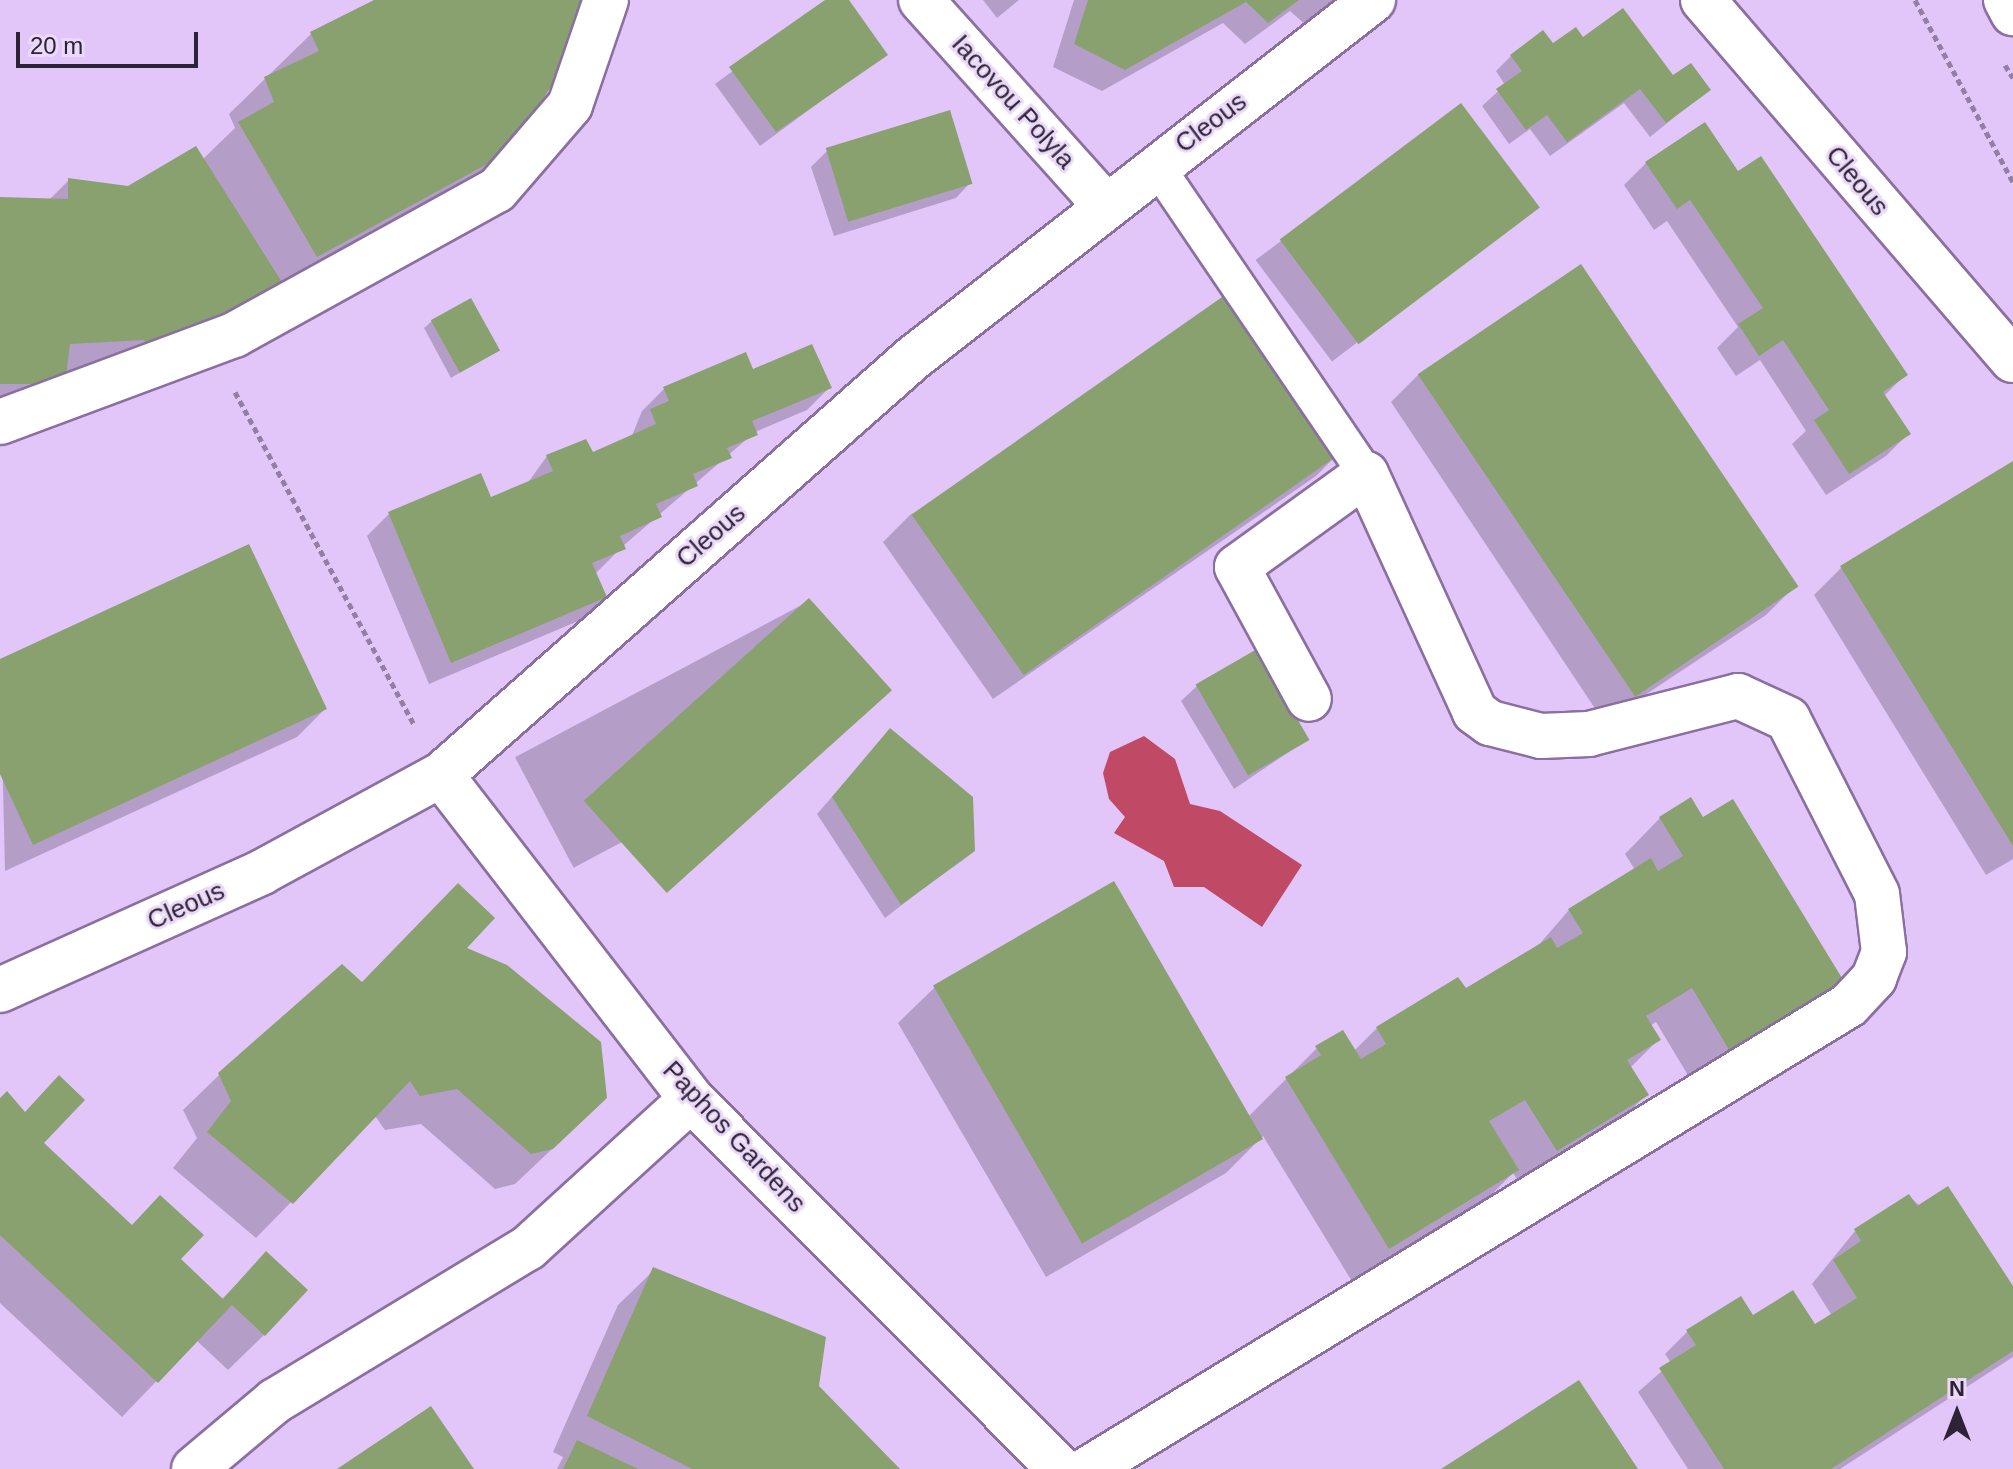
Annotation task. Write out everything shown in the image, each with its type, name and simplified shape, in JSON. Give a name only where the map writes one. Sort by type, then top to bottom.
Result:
[{"type":"street","points":[[0,422],[209,346],[497,190],[570,105],[606,0]]},
{"type":"street","name":"Iacovou Polyla","points":[[921,0],[1104,204]]},
{"type":"street","name":"Cleous","points":[[0,990],[262,872],[441,775],[913,358],[1104,204],[1373,0]]},
{"type":"street","name":"Cleous","points":[[1703,0],[2013,360]]},
{"type":"street","points":[[2006,0],[2013,13]]},
{"type":"street","points":[[1088,1469],[1849,1005],[1874,978],[1884,952],[1877,894],[1788,719],[1738,696],[1589,734],[1541,736],[1490,723],[1475,712],[1366,474],[1237,567],[1309,699]]},
{"type":"street","name":"Paphos Gardens","points":[[441,775],[691,1099],[1060,1469]]},
{"type":"street","points":[[194,1469],[275,1401],[528,1248],[691,1099]]},
{"type":"lane","points":[[1156,165],[1366,474]]},
{"type":"path","points":[[1915,0],[2013,182]]},
{"type":"path","points":[[209,346],[441,775]]},
{"type":"shaded area","points":[[1144,736],[1175,759],[1190,804],[1220,811],[1302,865],[1262,927],[1204,887],[1174,887],[1164,861],[1114,833],[1125,817],[1109,799],[1103,773],[1110,752]]},
{"type":"building","points":[[374,0],[589,0],[581,38],[511,151],[317,257],[238,122],[274,102],[264,77],[319,51],[310,32]]},
{"type":"building","points":[[825,0],[849,0],[888,55],[776,132],[729,67]]},
{"type":"building","points":[[1088,0],[1299,0],[1268,23],[1246,2],[1125,70],[1074,44]]},
{"type":"building","points":[[1623,8],[1673,75],[1691,63],[1711,90],[1666,123],[1640,89],[1567,142],[1547,115],[1526,130],[1496,89],[1522,71],[1510,55],[1543,30],[1553,43],[1576,27],[1583,37]]},
{"type":"building","points":[[1461,103],[1540,208],[1359,344],[1280,240]]},
{"type":"building","points":[[950,110],[973,184],[848,222],[826,148]]},
{"type":"building","points":[[1705,122],[1738,171],[1761,156],[1908,375],[1883,392],[1911,434],[1849,474],[1814,420],[1829,410],[1783,340],[1759,356],[1738,324],[1763,308],[1690,200],[1677,209],[1645,162]]},
{"type":"building","points":[[196,146],[290,295],[157,361],[144,340],[70,344],[65,384],[0,384],[0,197],[68,199],[68,178],[128,186]]},
{"type":"building","points":[[1581,264],[1799,586],[1635,697],[1418,374]]},
{"type":"building","points":[[1235,288],[1347,449],[1024,675],[911,515]]},
{"type":"building","points":[[471,298],[500,350],[460,373],[431,320]]},
{"type":"building","points":[[812,344],[832,388],[752,421],[758,435],[727,448],[732,458],[693,474],[698,486],[656,504],[662,517],[620,536],[626,549],[592,563],[607,597],[451,663],[388,512],[481,473],[491,497],[553,471],[546,455],[586,439],[593,452],[656,424],[650,409],[669,401],[663,387],[746,352],[753,369]]},
{"type":"building","points":[[2013,461],[2013,846],[1840,566]]},
{"type":"building","points":[[249,544],[327,709],[33,845],[0,774],[0,659]]},
{"type":"building","points":[[809,598],[892,690],[667,893],[584,801]]},
{"type":"building","points":[[1257,649],[1310,740],[1248,775],[1196,684]]},
{"type":"building","points":[[890,728],[973,797],[975,851],[901,905],[832,797]]},
{"type":"building","points":[[1691,797],[1703,817],[1733,799],[1845,983],[1731,1053],[1692,988],[1646,1016],[1661,1040],[1627,1060],[1649,1095],[1557,1151],[1525,1100],[1489,1121],[1519,1170],[1389,1249],[1285,1077],[1321,1055],[1315,1046],[1343,1030],[1361,1059],[1386,1044],[1376,1027],[1458,977],[1466,988],[1551,937],[1557,948],[1583,933],[1568,909],[1651,858],[1658,871],[1683,856],[1659,817]]},
{"type":"building","points":[[1114,881],[1263,1139],[1082,1244],[933,986]]},
{"type":"building","points":[[458,883],[495,918],[467,948],[507,965],[601,1042],[607,1098],[553,1149],[531,1154],[457,1089],[420,1096],[410,1081],[293,1204],[207,1132],[231,1101],[218,1073],[342,964],[362,982]]},
{"type":"building","points":[[59,1075],[85,1100],[44,1143],[132,1225],[160,1195],[204,1235],[181,1259],[223,1299],[266,1251],[308,1290],[265,1336],[232,1305],[158,1383],[0,1235],[0,1098],[7,1091],[25,1112]]},
{"type":"building","points":[[1948,1186],[2013,1286],[2013,1351],[1831,1469],[1724,1469],[1659,1368],[1696,1345],[1686,1330],[1741,1296],[1753,1315],[1793,1290],[1815,1324],[1857,1298],[1833,1260],[1861,1241],[1854,1229],[1909,1194],[1917,1206]]},
{"type":"building","points":[[653,1267],[826,1337],[819,1386],[900,1469],[692,1469],[587,1416]]},
{"type":"building","points":[[1579,1380],[1638,1469],[1441,1469]]},
{"type":"building","points":[[431,1406],[474,1469],[337,1469]]},
{"type":"building","points":[[577,1440],[638,1469],[563,1469]]}]
